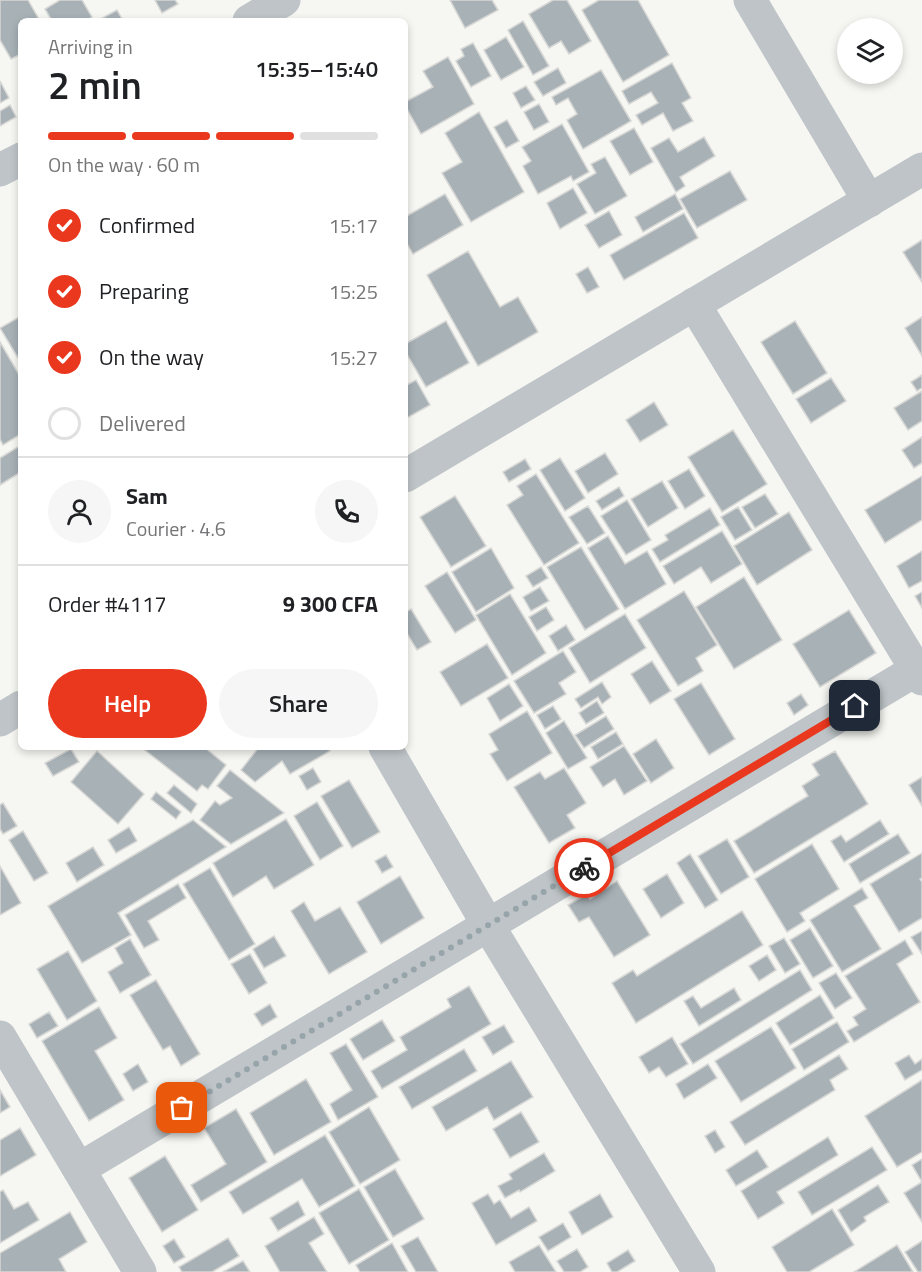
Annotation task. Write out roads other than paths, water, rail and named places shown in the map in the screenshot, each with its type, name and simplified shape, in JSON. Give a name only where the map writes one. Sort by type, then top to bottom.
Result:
[{"type":"street","points":[[254,18],[284,0]]},
{"type":"street","points":[[750,0],[869,201]]},
{"type":"street","points":[[0,170],[18,161]]},
{"type":"street","points":[[408,474],[922,169]]},
{"type":"street","points":[[79,1169],[488,925],[919,674],[694,304]]},
{"type":"street","points":[[0,720],[18,709]]},
{"type":"street","points":[[387,750],[488,925],[699,1272]]},
{"type":"street","points":[[0,1037],[141,1272]]}]
